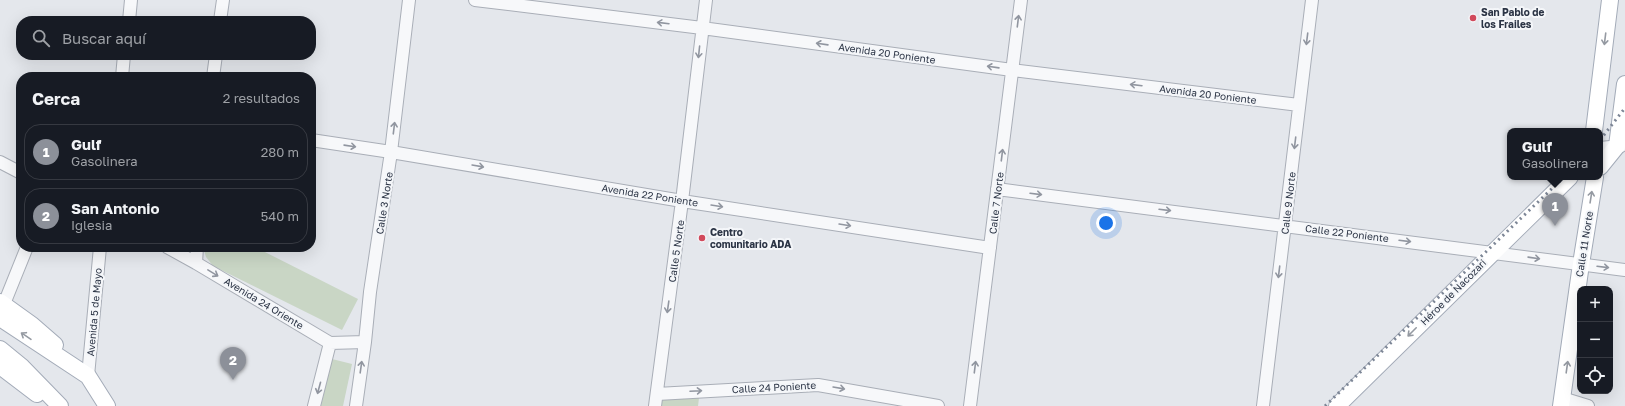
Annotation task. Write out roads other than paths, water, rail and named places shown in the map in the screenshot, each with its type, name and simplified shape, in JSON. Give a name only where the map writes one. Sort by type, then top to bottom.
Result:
[{"type":"main road","points":[[1594,128],[1610,0]]},
{"type":"main road","points":[[1603,164],[1621,146],[1625,84]]},
{"type":"main road","name":"Héroe de Nacozari","points":[[1337,406],[1567,180]]},
{"type":"main road","name":"Calle 11 Norte","points":[[1562,402],[1594,180]]},
{"type":"main road","points":[[1,308],[88,376],[107,406]]},
{"type":"main road","points":[[0,349],[22,367],[60,406]]},
{"type":"main road","points":[[0,366],[53,406]]},
{"type":"street","points":[[129,16],[131,0]]},
{"type":"street","points":[[221,16],[223,0]]},
{"type":"street","name":"Calle 3 Norte","points":[[356,406],[370,292],[391,152],[409,0]]},
{"type":"street","name":"Avenida 20 Poniente","points":[[475,0],[702,28],[1012,70],[1299,105]]},
{"type":"street","name":"Calle 5 Norte","points":[[655,406],[682,201],[706,0]]},
{"type":"street","name":"Calle 7 Norte","points":[[970,406],[1021,0]]},
{"type":"street","name":"Calle 9 Norte","points":[[1267,405],[1285,225],[1312,0]]},
{"type":"street","points":[[122,72],[124,60]]},
{"type":"street","points":[[214,72],[215,60]]},
{"type":"street","name":"Avenida 22 Poniente","points":[[316,141],[682,201],[990,248]]},
{"type":"street","points":[[1603,148],[1621,146]]},
{"type":"street","points":[[0,162],[16,170]]},
{"type":"street","name":"Calle 22 Poniente","points":[[997,189],[1625,270]]},
{"type":"street","points":[[1,308],[25,252]]},
{"type":"street","name":"Avenida 5 de Mayo","points":[[88,376],[100,252]]},
{"type":"street","name":"Avenida 24 Oriente","points":[[177,252],[196,262],[330,343]]},
{"type":"street","points":[[196,262],[197,252]]},
{"type":"street","points":[[314,406],[330,343],[365,342]]},
{"type":"street","name":"Calle 24 Poniente","points":[[657,394],[818,385],[938,406]]},
{"type":"street","points":[[1562,402],[1588,406]]},
{"type":"railway","points":[[1603,136],[1625,108]]},
{"type":"railway","points":[[1325,406],[1561,180]]},
{"type":"place","name":"San Pablo de los Frailes","points":[[1473,18]]},
{"type":"place","name":"Gulf","points":[[1555,226]]},
{"type":"place","name":"Centro comunitario ADA","points":[[702,238]]},
{"type":"place","name":"San Antonio","points":[[233,380]]}]
